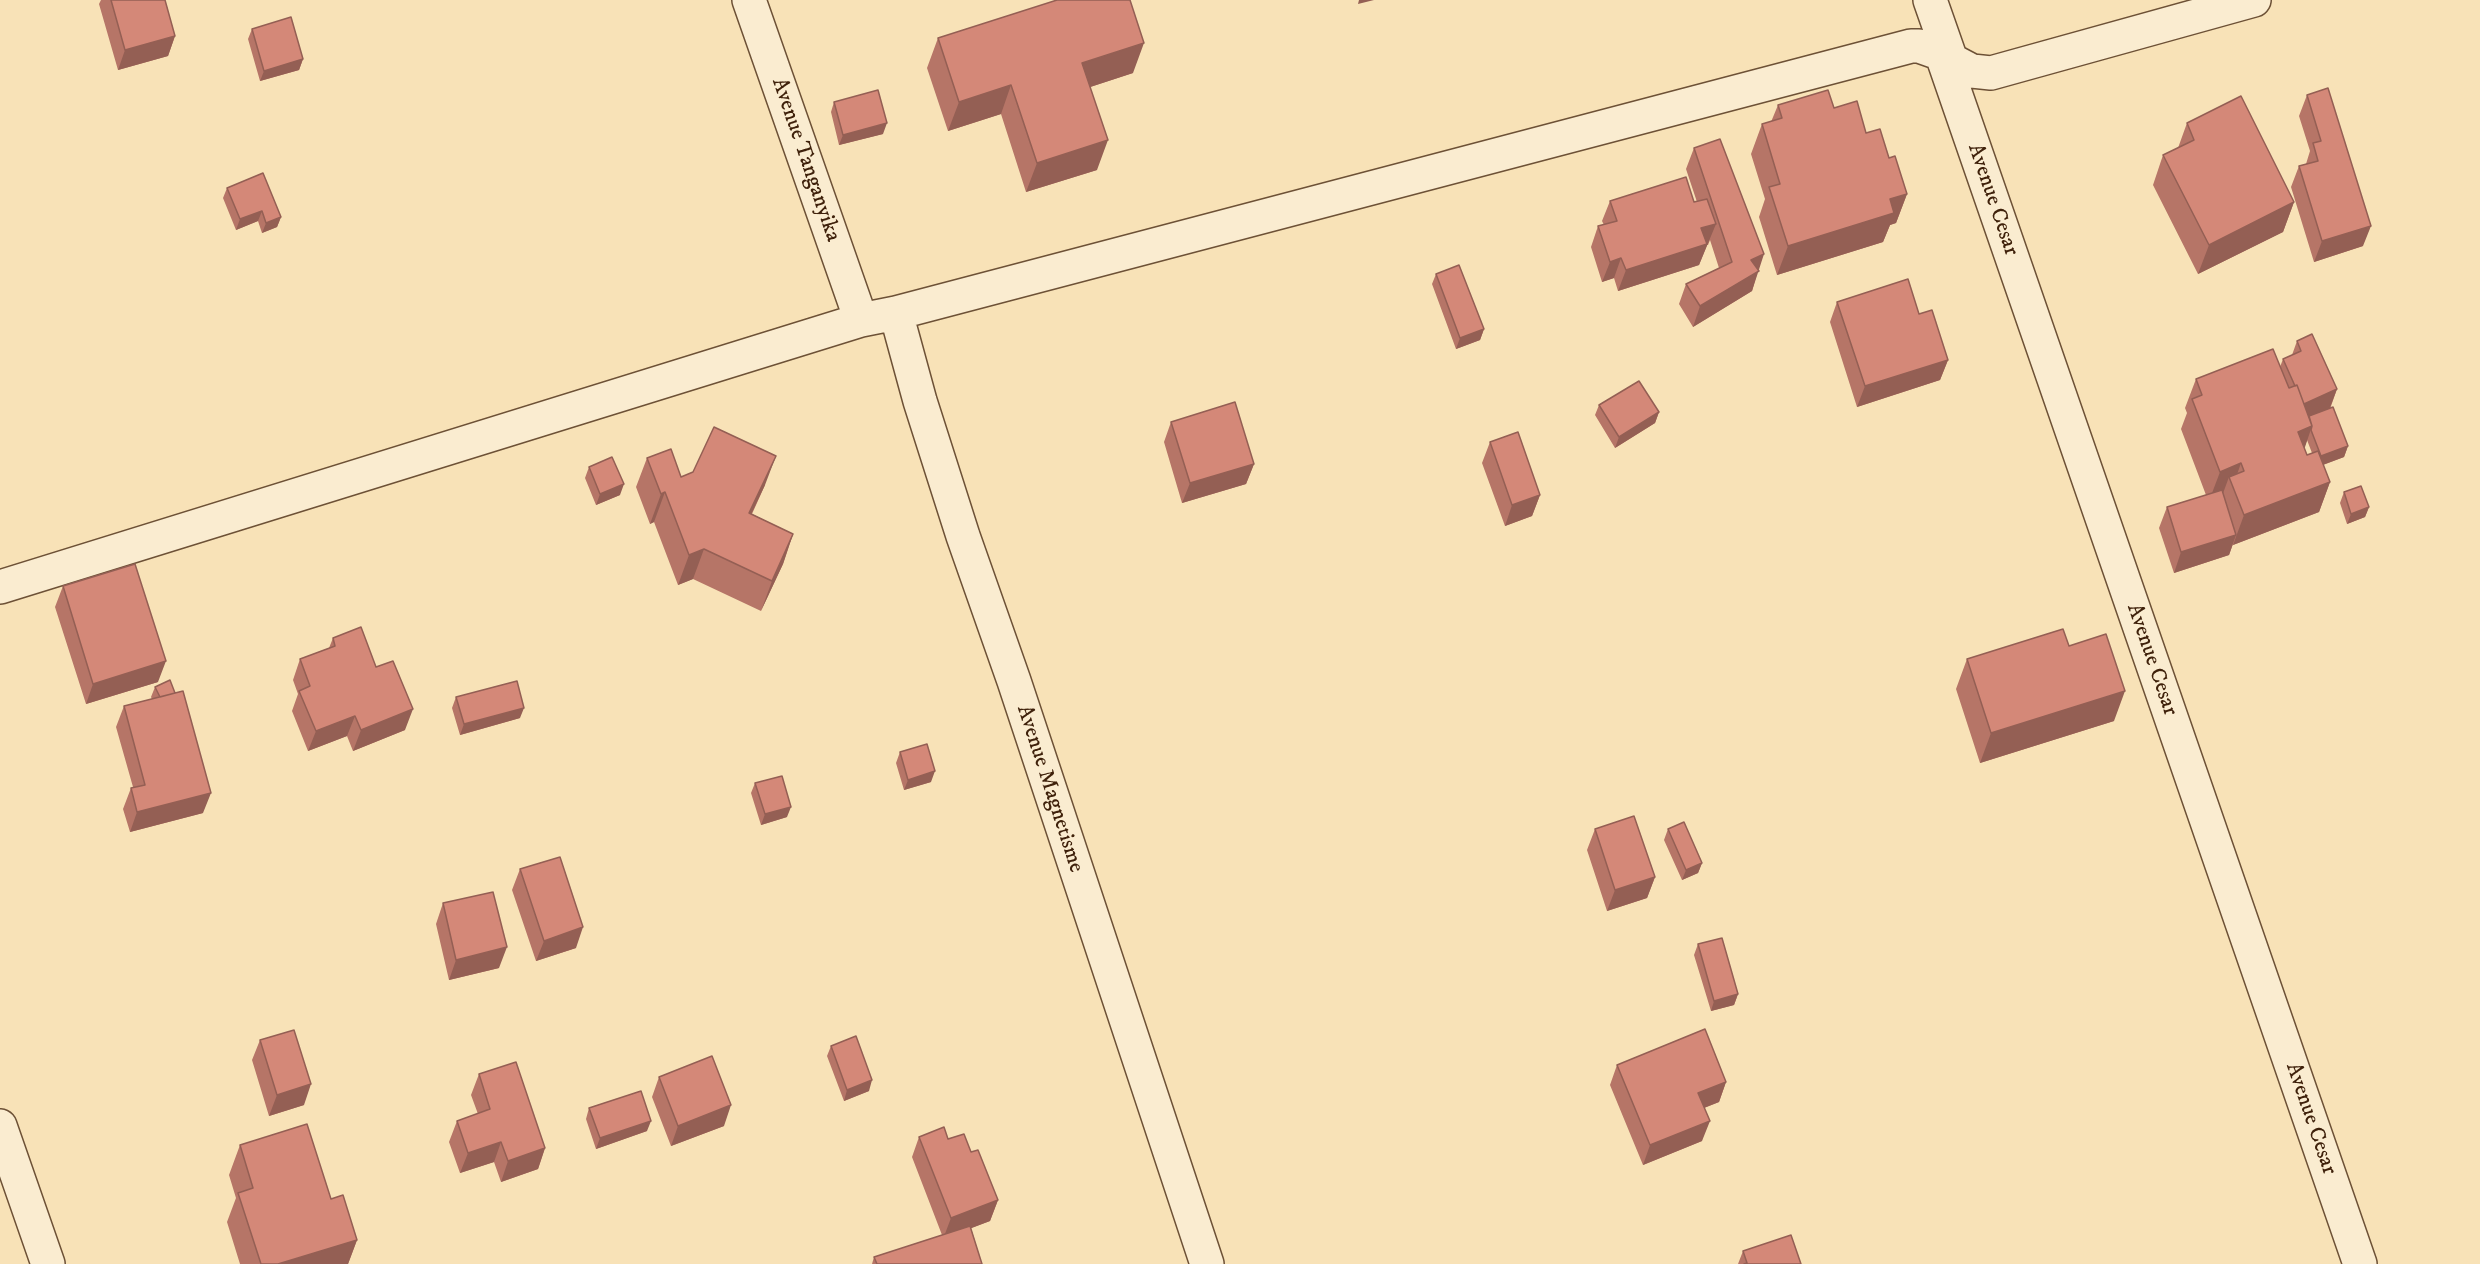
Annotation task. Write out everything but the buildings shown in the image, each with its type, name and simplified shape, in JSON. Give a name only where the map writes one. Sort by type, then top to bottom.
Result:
[{"type":"street","name":"Avenue Tanganyika","points":[[749,0],[861,320]]},
{"type":"street","name":"Avenue Cesar","points":[[1930,0],[1947,58],[2360,1264]]},
{"type":"street","points":[[0,587],[861,320],[896,313],[1911,46],[1927,48],[1972,71],[1991,73],[2254,0]]},
{"type":"street","name":"Avenue Magnetisme","points":[[896,313],[963,536],[1014,681],[1207,1264]]},
{"type":"street","points":[[0,1126],[48,1264]]}]
